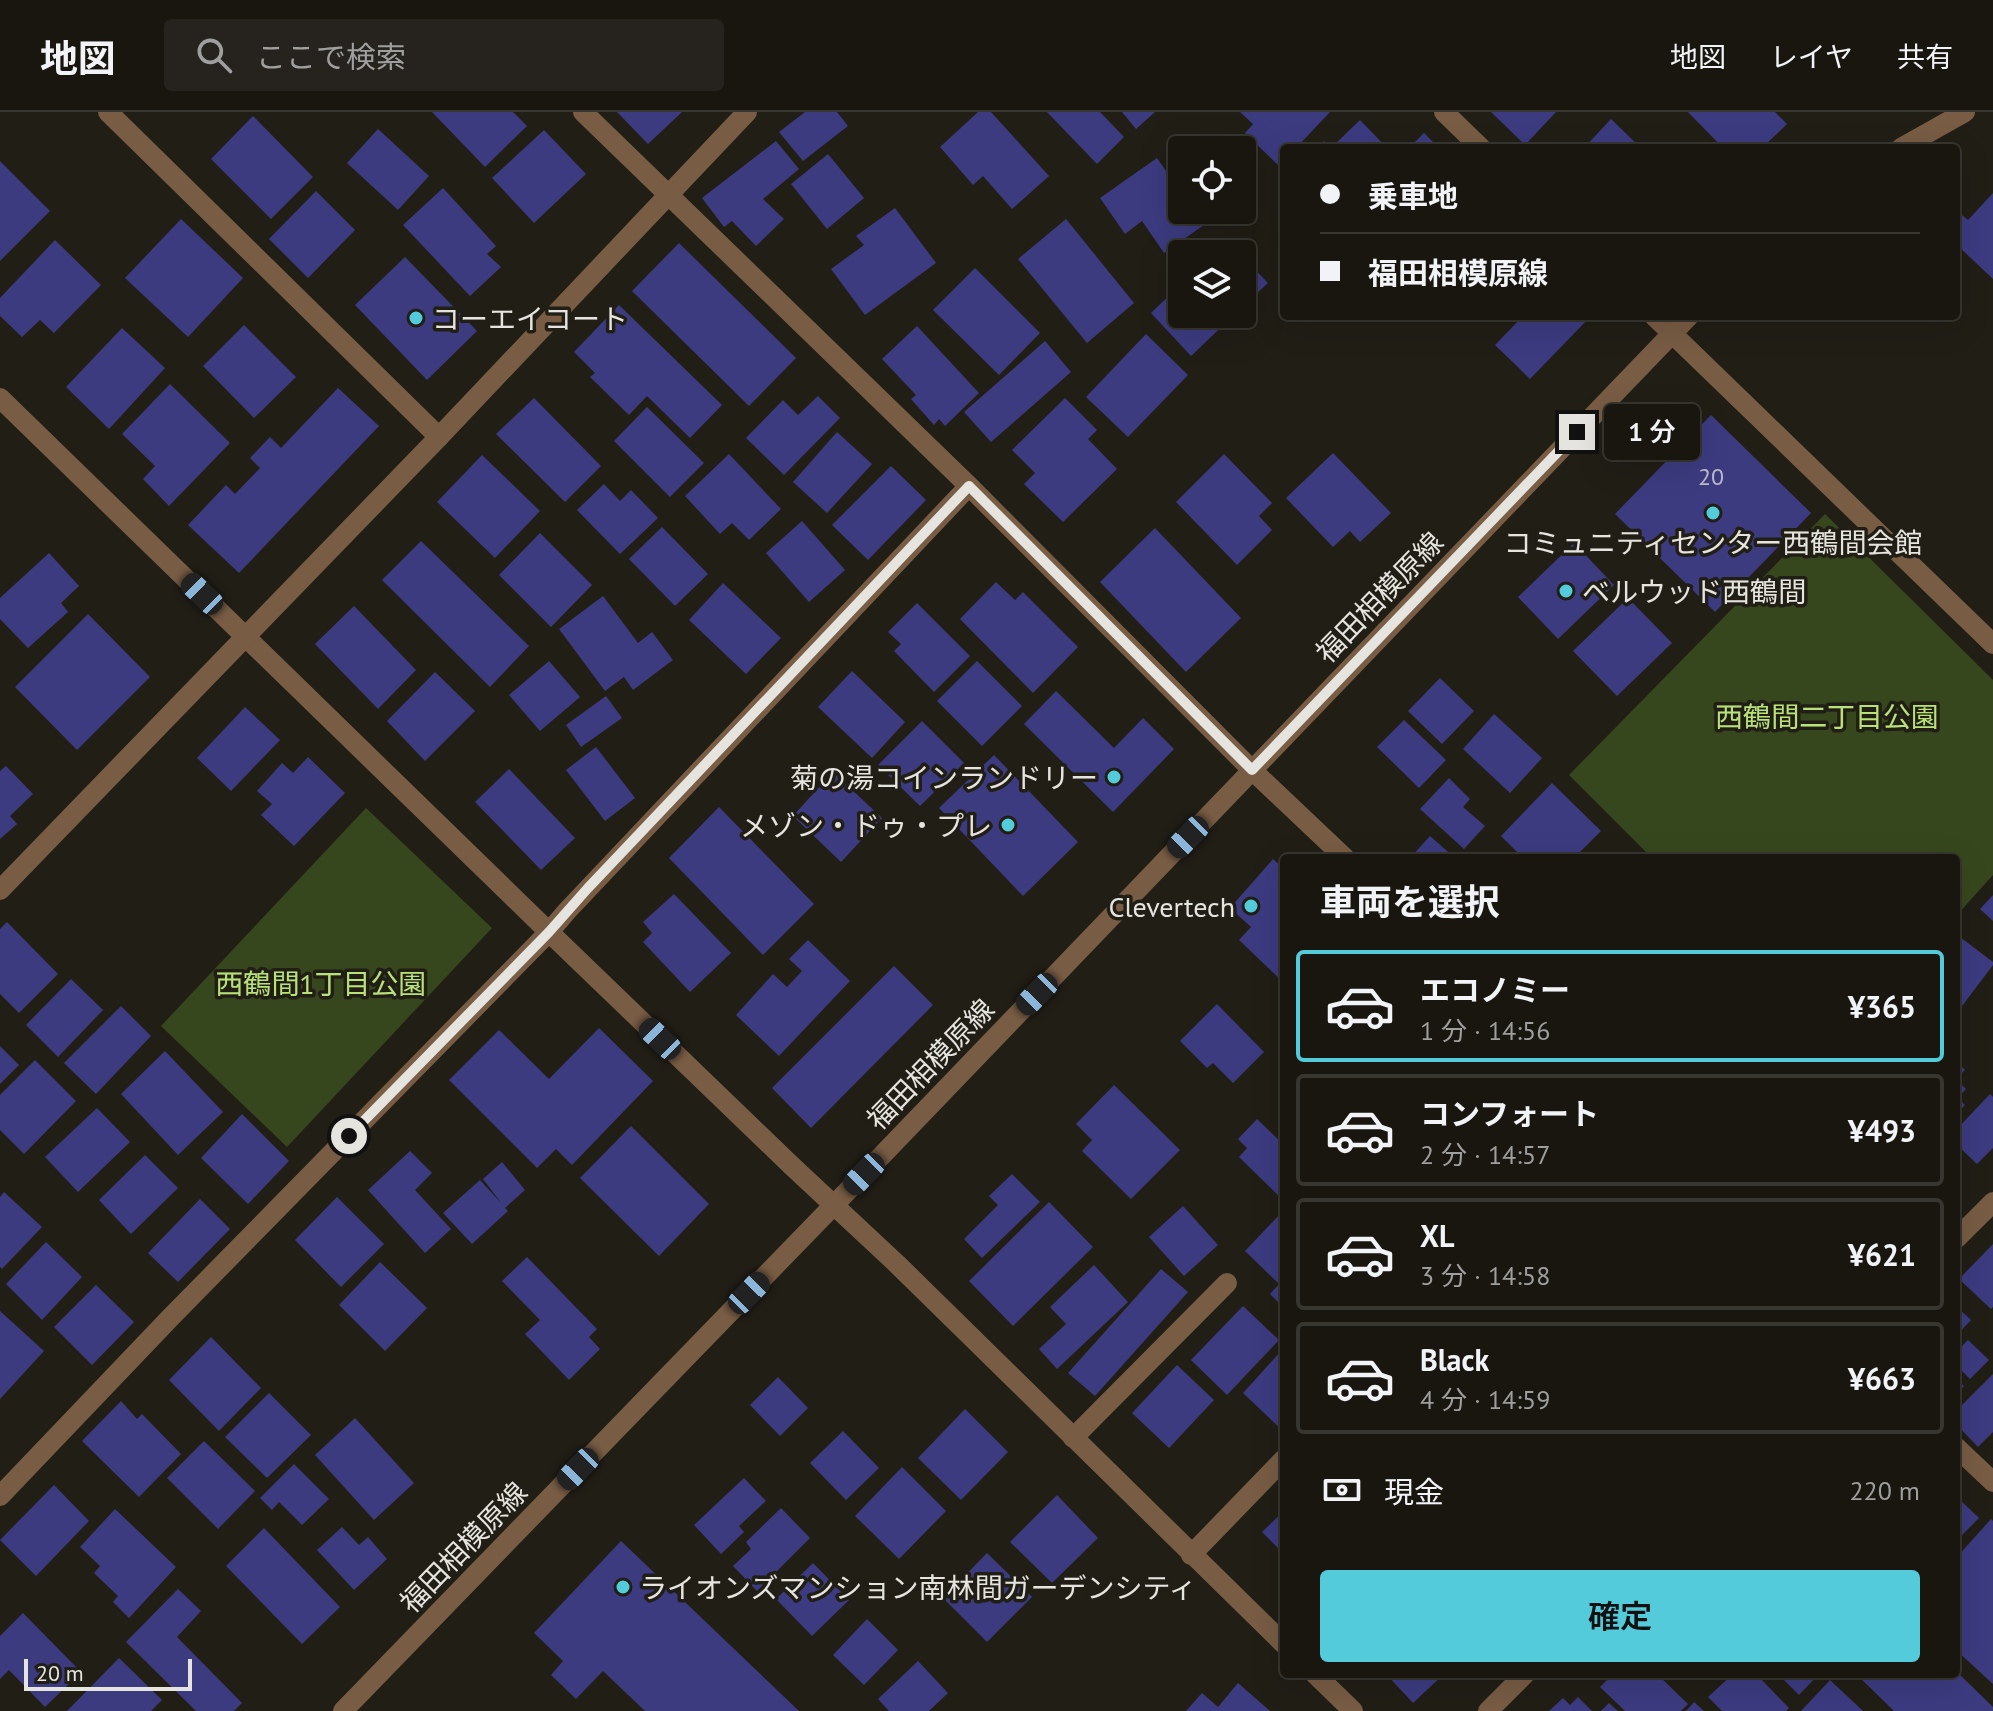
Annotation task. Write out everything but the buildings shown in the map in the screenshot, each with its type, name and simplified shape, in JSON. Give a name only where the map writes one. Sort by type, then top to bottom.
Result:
[{"type":"street","points":[[108,112],[439,437]]},
{"type":"street","points":[[583,112],[969,486],[1252,770],[1341,854]]},
{"type":"street","points":[[0,890],[439,437],[747,112]]},
{"type":"street","points":[[1444,112],[1477,144]]},
{"type":"street","points":[[1908,144],[1965,112]]},
{"type":"street","points":[[1658,320],[1993,644]]},
{"type":"street","name":"福田相模原線","points":[[343,1711],[1685,320]]},
{"type":"street","points":[[0,398],[549,932],[878,1246],[1280,1640]]},
{"type":"street","points":[[0,1496],[549,932],[969,486]]},
{"type":"street","points":[[1960,1235],[1993,1202]]},
{"type":"street","points":[[1073,1438],[1227,1283]]},
{"type":"street","points":[[1960,1451],[1993,1482]]},
{"type":"street","points":[[1191,1555],[1280,1463]]},
{"type":"street","points":[[1319,1678],[1353,1711]]},
{"type":"street","points":[[1488,1711],[1521,1678]]},
{"type":"green space","name":"西鶴間二丁目公園","points":[[1825,514],[1993,680],[1993,875],[1960,912],[1960,854],[1648,854],[1569,775]]},
{"type":"green space","name":"西鶴間1丁目公園","points":[[366,808],[492,928],[287,1147],[161,1026]]},
{"type":"place","name":"コーエイコート","points":[[416,318]]},
{"type":"place","name":"コミュニティセンター西鶴間会館","points":[[1713,513]]},
{"type":"place","name":"ベルウッド西鶴間","points":[[1566,591]]},
{"type":"place","name":"菊の湯コインランドリー","points":[[1114,777]]},
{"type":"place","name":"メゾン・ドゥ・プレ","points":[[1008,825]]},
{"type":"place","name":"Clevertech","points":[[1251,906]]},
{"type":"place","name":"ライオンズマンション南林間ガーデンシティ","points":[[623,1587]]},
{"type":"route","points":[[349,1136],[549,932],[969,486],[1252,770],[1577,432]]}]
